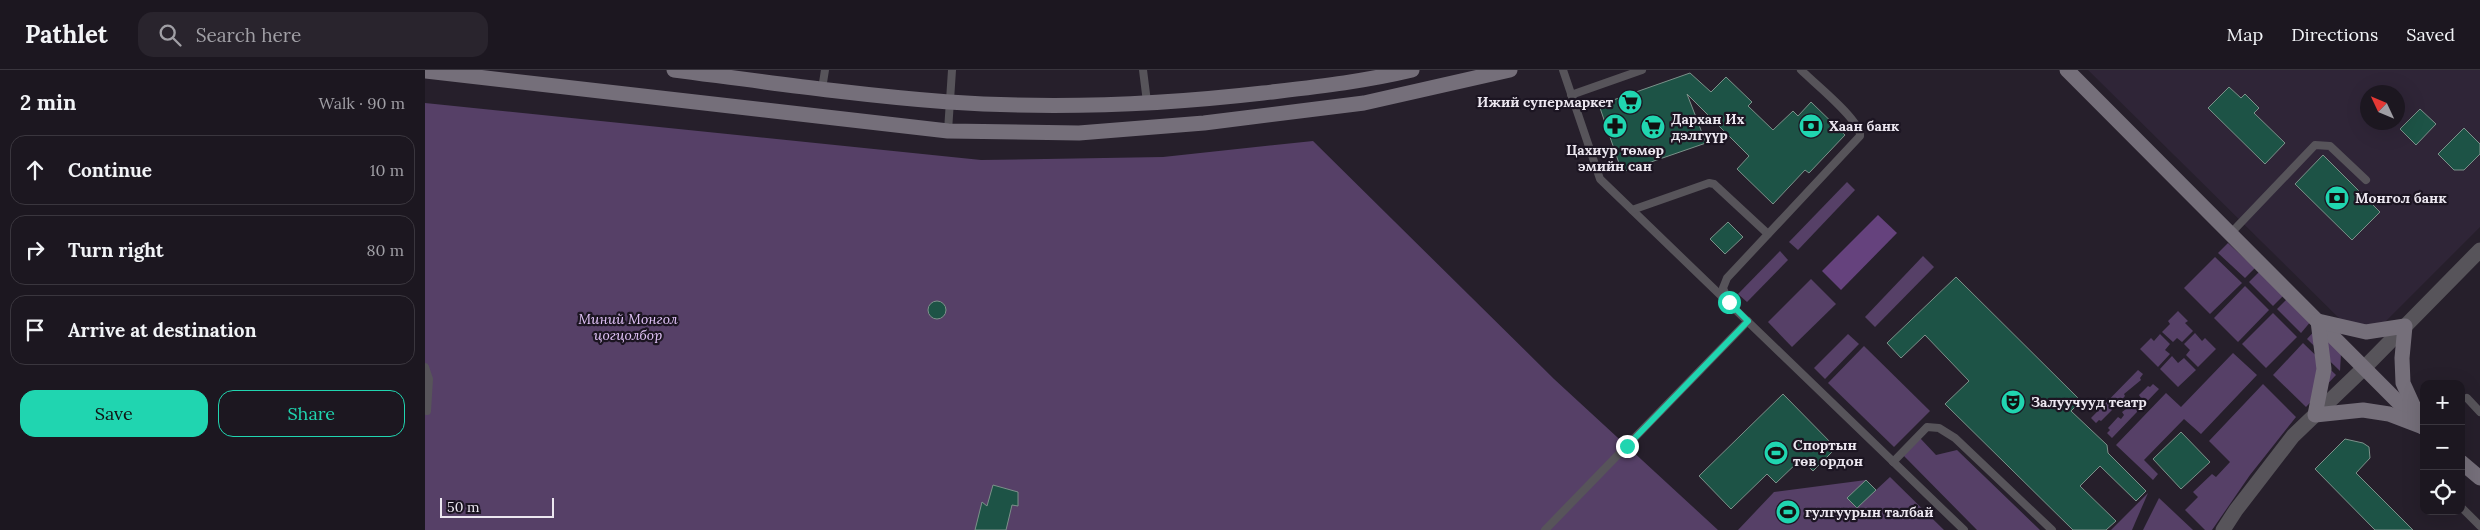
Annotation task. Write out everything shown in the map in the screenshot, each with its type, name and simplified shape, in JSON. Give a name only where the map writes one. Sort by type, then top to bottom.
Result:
[{"type":"main road","points":[[674,70],[822,89],[950,102],[1084,105],[1210,99],[1359,82],[1412,70]]},
{"type":"main road","points":[[425,71],[948,131],[1079,133],[1204,123],[1364,104],[1510,70]]},
{"type":"main road","points":[[2067,70],[2420,425]]},
{"type":"main road","points":[[2318,321],[2366,332],[2405,326],[2402,358],[2403,383],[2422,425]]},
{"type":"main road","points":[[2318,321],[2324,369],[2315,414],[2363,410],[2389,414],[2420,427]]},
{"type":"main road","points":[[2465,465],[2480,478]]},
{"type":"street","points":[[2223,530],[2236,510],[2293,436],[2364,368],[2480,250]]},
{"type":"lane","points":[[822,89],[825,70]]},
{"type":"lane","points":[[948,131],[952,70]]},
{"type":"lane","points":[[1143,70],[1147,102]]},
{"type":"lane","points":[[1563,70],[1600,179],[1963,530]]},
{"type":"lane","points":[[1571,95],[1642,70]]},
{"type":"lane","points":[[1729,302],[1724,293],[1723,283],[1860,136],[1861,132],[1854,121],[1801,70]]},
{"type":"lane","points":[[2230,234],[2315,145],[2330,146],[2366,180]]},
{"type":"lane","points":[[1632,210],[1709,184],[1714,184],[1719,186],[1769,234]]},
{"type":"lane","points":[[1545,530],[1748,321]]},
{"type":"lane","points":[[425,367],[429,379],[427,411]]},
{"type":"lane","points":[[2467,398],[2480,412]]},
{"type":"lane","points":[[1893,462],[1927,427],[1939,428],[1955,438],[2052,530]]},
{"type":"lane","points":[[2465,511],[2480,526]]},
{"type":"shaded area","points":[[2088,70],[2480,70],[2480,227],[2370,337],[2351,330]]},
{"type":"shaded area","points":[[1878,215],[1897,233],[1841,290],[1822,271]]},
{"type":"green space","name":"Миний Монгол цогцолбор","points":[[425,103],[981,160],[1163,157],[1313,141],[1554,379],[1718,530],[425,530]]},
{"type":"green space","points":[[1847,182],[1855,190],[1798,250],[1789,242]]},
{"type":"green space","points":[[2228,243],[2255,268],[2245,278],[2218,253]]},
{"type":"green space","points":[[1780,251],[1788,260],[1747,302],[1738,294]]},
{"type":"green space","points":[[1923,256],[1934,267],[1875,327],[1865,317]]},
{"type":"green space","points":[[2215,257],[2242,283],[2210,314],[2184,288]]},
{"type":"green space","points":[[2261,270],[2285,294],[2273,306],[2249,282]]},
{"type":"green space","points":[[1811,279],[1836,304],[1792,347],[1768,322]]},
{"type":"green space","points":[[2245,286],[2269,310],[2238,342],[2214,318]]},
{"type":"green space","points":[[2289,297],[2312,320],[2301,333],[2277,309]]},
{"type":"green space","points":[[2178,311],[2188,321],[2185,323],[2193,331],[2182,342],[2177,338],[2173,342],[2162,332],[2170,324],[2168,321]]},
{"type":"green space","points":[[2273,313],[2297,337],[2266,368],[2242,344]]},
{"type":"green space","points":[[2318,327],[2341,353],[2340,371],[2307,339]]},
{"type":"green space","points":[[2195,333],[2202,341],[2205,338],[2216,349],[2198,367],[2186,355],[2190,350],[2184,344]]},
{"type":"green space","points":[[1848,334],[1859,344],[1825,379],[1814,368]]},
{"type":"green space","points":[[2160,334],[2170,344],[2165,350],[2170,354],[2158,367],[2140,349],[2151,338],[2154,341]]},
{"type":"green space","points":[[2303,343],[2336,375],[2306,407],[2273,375]]},
{"type":"green space","points":[[1864,346],[1930,411],[1894,447],[1828,383]]},
{"type":"green space","points":[[2233,353],[2257,375],[2201,434],[2184,419],[2144,460],[2158,474],[2153,480],[2116,445],[2166,393],[2181,407]]},
{"type":"green space","points":[[2172,356],[2178,363],[2184,358],[2196,370],[2178,387],[2160,369]]},
{"type":"green space","points":[[2138,370],[2143,374],[2140,378],[2141,380],[2124,394],[2125,396],[2116,406],[2114,404],[2110,408],[2112,410],[2101,421],[2099,420],[2096,423],[2091,418]]},
{"type":"green space","points":[[2153,384],[2159,389],[2112,438],[2107,433],[2110,430],[2108,428],[2118,417],[2121,419],[2124,415],[2122,412],[2141,398],[2139,395],[2148,386],[2150,387]]},
{"type":"green space","points":[[2263,384],[2296,417],[2250,475],[2212,530],[2205,530],[2185,510],[2198,497],[2193,492],[2212,474],[2216,477],[2230,462],[2209,441]]},
{"type":"green space","points":[[1920,438],[1936,455],[1957,450],[2040,530],[1977,530],[1903,455]]},
{"type":"green space","points":[[1890,477],[1944,530],[1738,530],[1774,492],[1866,480],[1876,490]]},
{"type":"green space","points":[[2148,493],[2132,530],[2111,530]]},
{"type":"green space","points":[[2159,498],[2193,530],[2143,530]]},
{"type":"building","points":[[1690,73],[1711,92],[1726,77],[1752,102],[1748,106],[1773,130],[1793,111],[1798,116],[1811,102],[1845,135],[1809,173],[1805,170],[1773,204],[1737,169],[1749,156],[1687,94],[1706,143],[1622,172],[1599,105]]},
{"type":"building","points":[[2229,87],[2241,98],[2245,94],[2259,108],[2254,113],[2285,143],[2265,164],[2208,108]]},
{"type":"building","points":[[2420,109],[2436,124],[2416,145],[2401,130],[2405,130],[2405,124]]},
{"type":"building","points":[[2464,128],[2480,144],[2480,154],[2464,170],[2454,170],[2438,154]]},
{"type":"building","name":"Монгол банк","points":[[2323,155],[2380,212],[2352,240],[2295,184]]},
{"type":"building","points":[[1728,222],[1743,237],[1725,254],[1710,239]]},
{"type":"building","name":"Залуучууд театр","points":[[1956,277],[2081,401],[2071,411],[2107,445],[2108,453],[2146,491],[2136,501],[2100,466],[2080,486],[2116,521],[2106,530],[2073,530],[1945,404],[1969,381],[1925,335],[1901,358],[1887,343]]},
{"type":"building","points":[[937,301],[945,306],[946,310],[941,318],[937,319],[929,314],[928,310],[933,302]]},
{"type":"building","name":"Спортын төв ордон","points":[[1783,394],[1836,448],[1813,471],[1801,459],[1776,483],[1767,474],[1731,509],[1699,476]]},
{"type":"building","points":[[2181,432],[2210,462],[2181,489],[2153,459]]},
{"type":"building","points":[[2345,439],[2363,443],[2369,447],[2370,458],[2356,473],[2413,530],[2375,530],[2315,469]]},
{"type":"building","points":[[1866,480],[1876,490],[1857,508],[1847,498]]},
{"type":"building","points":[[993,485],[1018,492],[1018,506],[1012,505],[1006,530],[975,530],[982,502],[987,506]]},
{"type":"place","name":"Ижий супермаркет","points":[[1630,102]]},
{"type":"place","name":"Цахиур төмөр эмийн сан","points":[[1615,126]]},
{"type":"place","name":"Хаан банк","points":[[1811,126]]},
{"type":"place","name":"Дархан Их дэлгүүр","points":[[1653,127]]},
{"type":"place","name":"Монгол банк","points":[[2337,198]]},
{"type":"place","name":"Залуучууд театр","points":[[2013,402]]},
{"type":"place","name":"Спортын төв ордон","points":[[1776,453]]},
{"type":"place","name":"гулгуурын талбай","points":[[1788,512]]},
{"type":"route","points":[[1627,446],[1748,321],[1729,302]]}]
